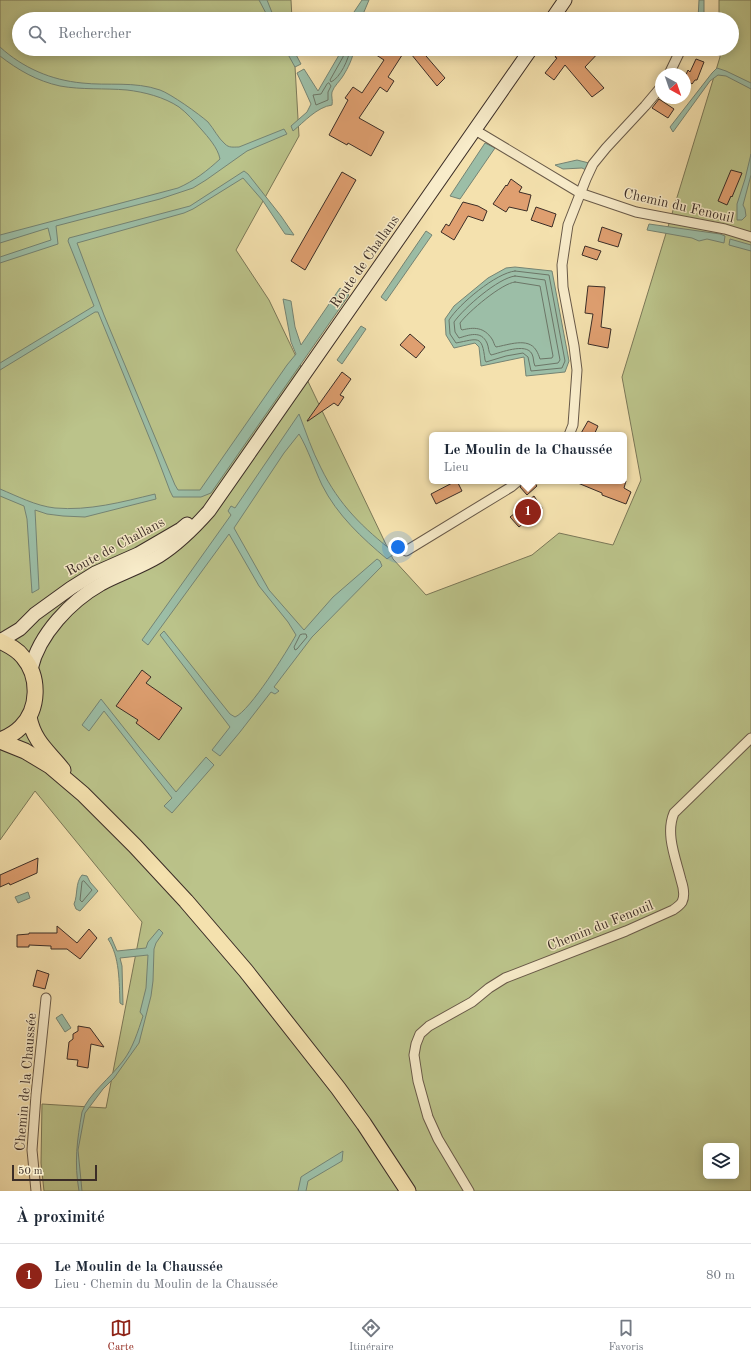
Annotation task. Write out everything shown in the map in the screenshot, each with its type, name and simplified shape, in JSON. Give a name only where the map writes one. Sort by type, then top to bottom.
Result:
[{"type":"main road","points":[[557,12],[565,0]]},
{"type":"main road","name":"Route de Challans","points":[[31,669],[33,658],[41,641],[56,621],[78,600],[100,585],[159,556],[192,530],[209,511],[526,56]]},
{"type":"main road","name":"Route de Challans","points":[[0,641],[20,629],[35,614],[65,592],[95,573],[138,554],[181,529],[224,491]]},
{"type":"main road","points":[[0,641],[12,647],[23,657],[31,669],[35,680],[36,693],[34,705],[29,717],[21,727],[0,741]]},
{"type":"main road","points":[[29,717],[33,734],[39,743],[56,760],[83,794]]},
{"type":"main road","points":[[0,741],[25,751],[50,766],[83,794],[135,846],[186,901],[246,971],[364,1124],[408,1191]]},
{"type":"street","points":[[671,68],[677,56]]},
{"type":"street","points":[[570,432],[573,425],[577,370],[563,287],[562,265],[568,225],[586,179],[597,159],[655,95]]},
{"type":"street","name":"Chemin du Fenouil","points":[[475,130],[580,193],[636,212],[726,229],[751,237]]},
{"type":"street","points":[[406,551],[514,484]]},
{"type":"street","name":"Chemin du Fenouil","points":[[469,1191],[438,1139],[424,1106],[414,1055],[420,1034],[429,1026],[472,1002],[489,988],[505,978],[626,931],[673,910],[678,906],[682,902],[683,888],[670,834],[671,820],[674,813],[751,738]]},
{"type":"street","name":"Chemin de la Chaussée","points":[[36,1191],[32,1150],[46,998]]},
{"type":"green space","points":[[0,0],[291,0],[292,12],[12,12],[12,56],[294,56],[299,136],[236,250],[269,300],[393,559],[426,595],[532,555],[559,533],[613,545],[641,480],[622,377],[720,56],[739,56],[739,12],[719,12],[719,0],[751,0],[751,1191],[44,1191],[41,1163],[42,1104],[106,1108],[142,922],[35,791],[0,840]]},
{"type":"water","points":[[259,0],[267,0],[272,12],[265,12]]},
{"type":"water","points":[[362,0],[369,0],[364,12],[354,12]]},
{"type":"water","points":[[699,0],[704,0],[704,12],[698,12]]},
{"type":"water","points":[[0,47],[28,67],[59,79],[92,84],[121,84],[150,87],[165,92],[204,118],[223,142],[230,147],[239,147],[284,129],[287,134],[247,151],[193,188],[160,199],[56,226],[58,244],[0,263],[0,257],[51,240],[48,228],[0,243],[0,235],[178,188],[200,175],[220,159],[215,147],[207,136],[188,114],[173,103],[134,91],[77,88],[52,84],[28,74],[7,61],[0,56]]},
{"type":"water","points":[[289,56],[297,56],[301,64],[295,67]]},
{"type":"water","points":[[338,56],[353,56],[343,76],[332,92],[332,105],[326,106],[316,112],[293,131],[291,126],[307,112],[311,104],[297,73],[304,69],[318,91]]},
{"type":"water","points":[[717,68],[726,71],[751,83],[751,89],[726,76],[718,75],[710,81],[673,132],[670,127],[688,104],[691,104],[691,100]]},
{"type":"water","points":[[485,143],[495,148],[460,199],[450,196]]},
{"type":"water","points":[[751,154],[751,175],[743,205],[746,216],[742,220],[737,220],[737,204]]},
{"type":"water","points":[[577,160],[589,163],[586,170],[582,168],[563,169],[555,165]]},
{"type":"water","points":[[244,171],[281,216],[294,235],[285,234],[263,201],[243,178],[184,213],[77,243],[104,315],[178,490],[200,490],[296,354],[291,342],[283,299],[291,301],[295,327],[301,345],[340,288],[349,295],[211,493],[201,497],[173,497],[98,312],[95,312],[0,370],[0,363],[94,306],[68,241],[69,238],[190,206]]},
{"type":"water","points":[[649,224],[720,234],[725,236],[724,243],[707,239],[699,241],[692,238],[647,230]]},
{"type":"water","points":[[426,231],[432,235],[386,301],[381,297]]},
{"type":"water","points":[[730,239],[751,245],[751,251],[729,245]]},
{"type":"water","points":[[515,267],[552,271],[569,361],[565,372],[526,376],[524,357],[481,366],[479,347],[475,343],[454,348],[446,335],[445,319],[454,306],[488,278],[506,268]]},
{"type":"water","points":[[361,326],[366,329],[342,364],[337,360]]},
{"type":"water","points":[[299,414],[318,462],[328,481],[344,505],[362,525],[395,553],[387,559],[368,543],[343,516],[328,496],[322,485],[299,434],[284,453],[234,528],[269,590],[304,630],[333,597],[377,559],[380,561],[382,566],[312,637],[274,687],[279,691],[275,694],[271,692],[220,756],[212,750],[230,727],[160,635],[164,631],[230,714],[235,717],[250,704],[259,693],[296,635],[288,622],[259,586],[229,534],[148,645],[142,640],[231,515],[228,511],[231,506],[235,508]]},
{"type":"water","points":[[0,489],[34,503],[48,507],[68,509],[118,503],[155,494],[156,499],[85,517],[47,514],[35,510],[39,589],[32,593],[27,519],[24,506],[0,496]]},
{"type":"water","points":[[101,699],[176,792],[206,757],[214,765],[172,813],[164,806],[172,798],[104,711],[89,731],[82,725]]},
{"type":"water","points":[[82,875],[87,876],[98,891],[80,911],[76,909],[74,904],[77,885]]},
{"type":"water","points":[[28,892],[30,898],[18,903],[15,897]]},
{"type":"water","points":[[159,929],[163,933],[154,949],[151,996],[139,1043],[114,1078],[103,1089],[85,1113],[78,1150],[82,1191],[79,1191],[77,1180],[77,1152],[82,1112],[89,1099],[127,1056],[143,1016],[140,1012],[146,988],[148,955],[120,958],[122,966],[123,1005],[120,1003],[117,962],[108,939],[111,937],[117,951],[146,948],[148,942]]},
{"type":"water","points":[[62,1014],[71,1028],[65,1032],[56,1018]]},
{"type":"water","points":[[343,1151],[342,1161],[308,1181],[306,1191],[298,1191],[301,1177]]},
{"type":"building","points":[[378,56],[402,56],[388,77],[394,81],[387,92],[380,87],[359,118],[384,132],[371,156],[348,143],[347,145],[329,135],[348,100],[345,98],[353,87],[362,93],[384,60]]},
{"type":"building","points":[[413,56],[426,56],[445,78],[437,86]]},
{"type":"building","points":[[595,56],[585,67],[604,88],[592,97],[565,65],[554,80],[545,73],[557,58],[555,57]]},
{"type":"building","points":[[696,59],[704,62],[697,80],[695,80],[692,84],[691,70]]},
{"type":"building","points":[[655,104],[666,104],[674,109],[668,118],[652,108]]},
{"type":"building","points":[[731,170],[742,173],[727,205],[718,201]]},
{"type":"building","points":[[342,172],[356,180],[305,270],[291,261]]},
{"type":"building","points":[[511,179],[522,187],[519,192],[531,195],[527,211],[509,207],[506,212],[493,204]]},
{"type":"building","points":[[463,202],[478,206],[487,211],[483,221],[468,216],[454,240],[441,232],[446,224],[449,226]]},
{"type":"building","points":[[536,207],[556,214],[552,227],[531,220]]},
{"type":"building","points":[[602,227],[622,234],[618,247],[598,241]]},
{"type":"building","points":[[585,246],[601,251],[597,260],[582,255]]},
{"type":"building","points":[[588,286],[605,287],[601,327],[611,329],[608,348],[588,344],[593,314],[585,313]]},
{"type":"building","points":[[410,334],[425,347],[416,358],[400,345]]},
{"type":"building","points":[[342,372],[351,379],[340,395],[344,397],[338,406],[334,403],[307,421]]},
{"type":"building","points":[[588,421],[598,426],[595,432],[582,432]]},
{"type":"building","points":[[450,484],[458,484],[462,491],[436,504],[431,494]]},
{"type":"building","points":[[522,484],[535,484],[537,486],[527,495],[520,487]]},
{"type":"building","points":[[580,484],[625,484],[624,488],[631,492],[626,504],[602,495],[602,493]]},
{"type":"building","points":[[534,496],[542,508],[539,514],[528,523],[526,521],[519,527],[510,517],[523,507],[523,504]]},
{"type":"building","points":[[142,670],[151,677],[146,683],[182,708],[159,740],[136,723],[138,720],[116,706]]},
{"type":"building","points":[[38,858],[37,873],[10,885],[9,883],[0,887],[0,875]]},
{"type":"building","points":[[57,926],[77,943],[89,929],[97,938],[80,959],[67,949],[51,949],[51,946],[29,945],[29,947],[17,947],[17,935],[29,933],[57,933]]},
{"type":"building","points":[[37,970],[49,974],[45,989],[33,986]]},
{"type":"building","points":[[78,1026],[90,1028],[104,1047],[91,1044],[88,1068],[77,1066],[78,1060],[67,1059],[69,1042],[73,1039],[73,1034],[78,1031]]},
{"type":"place","name":"Le Moulin de la Chaussée","points":[[528,512]]}]
